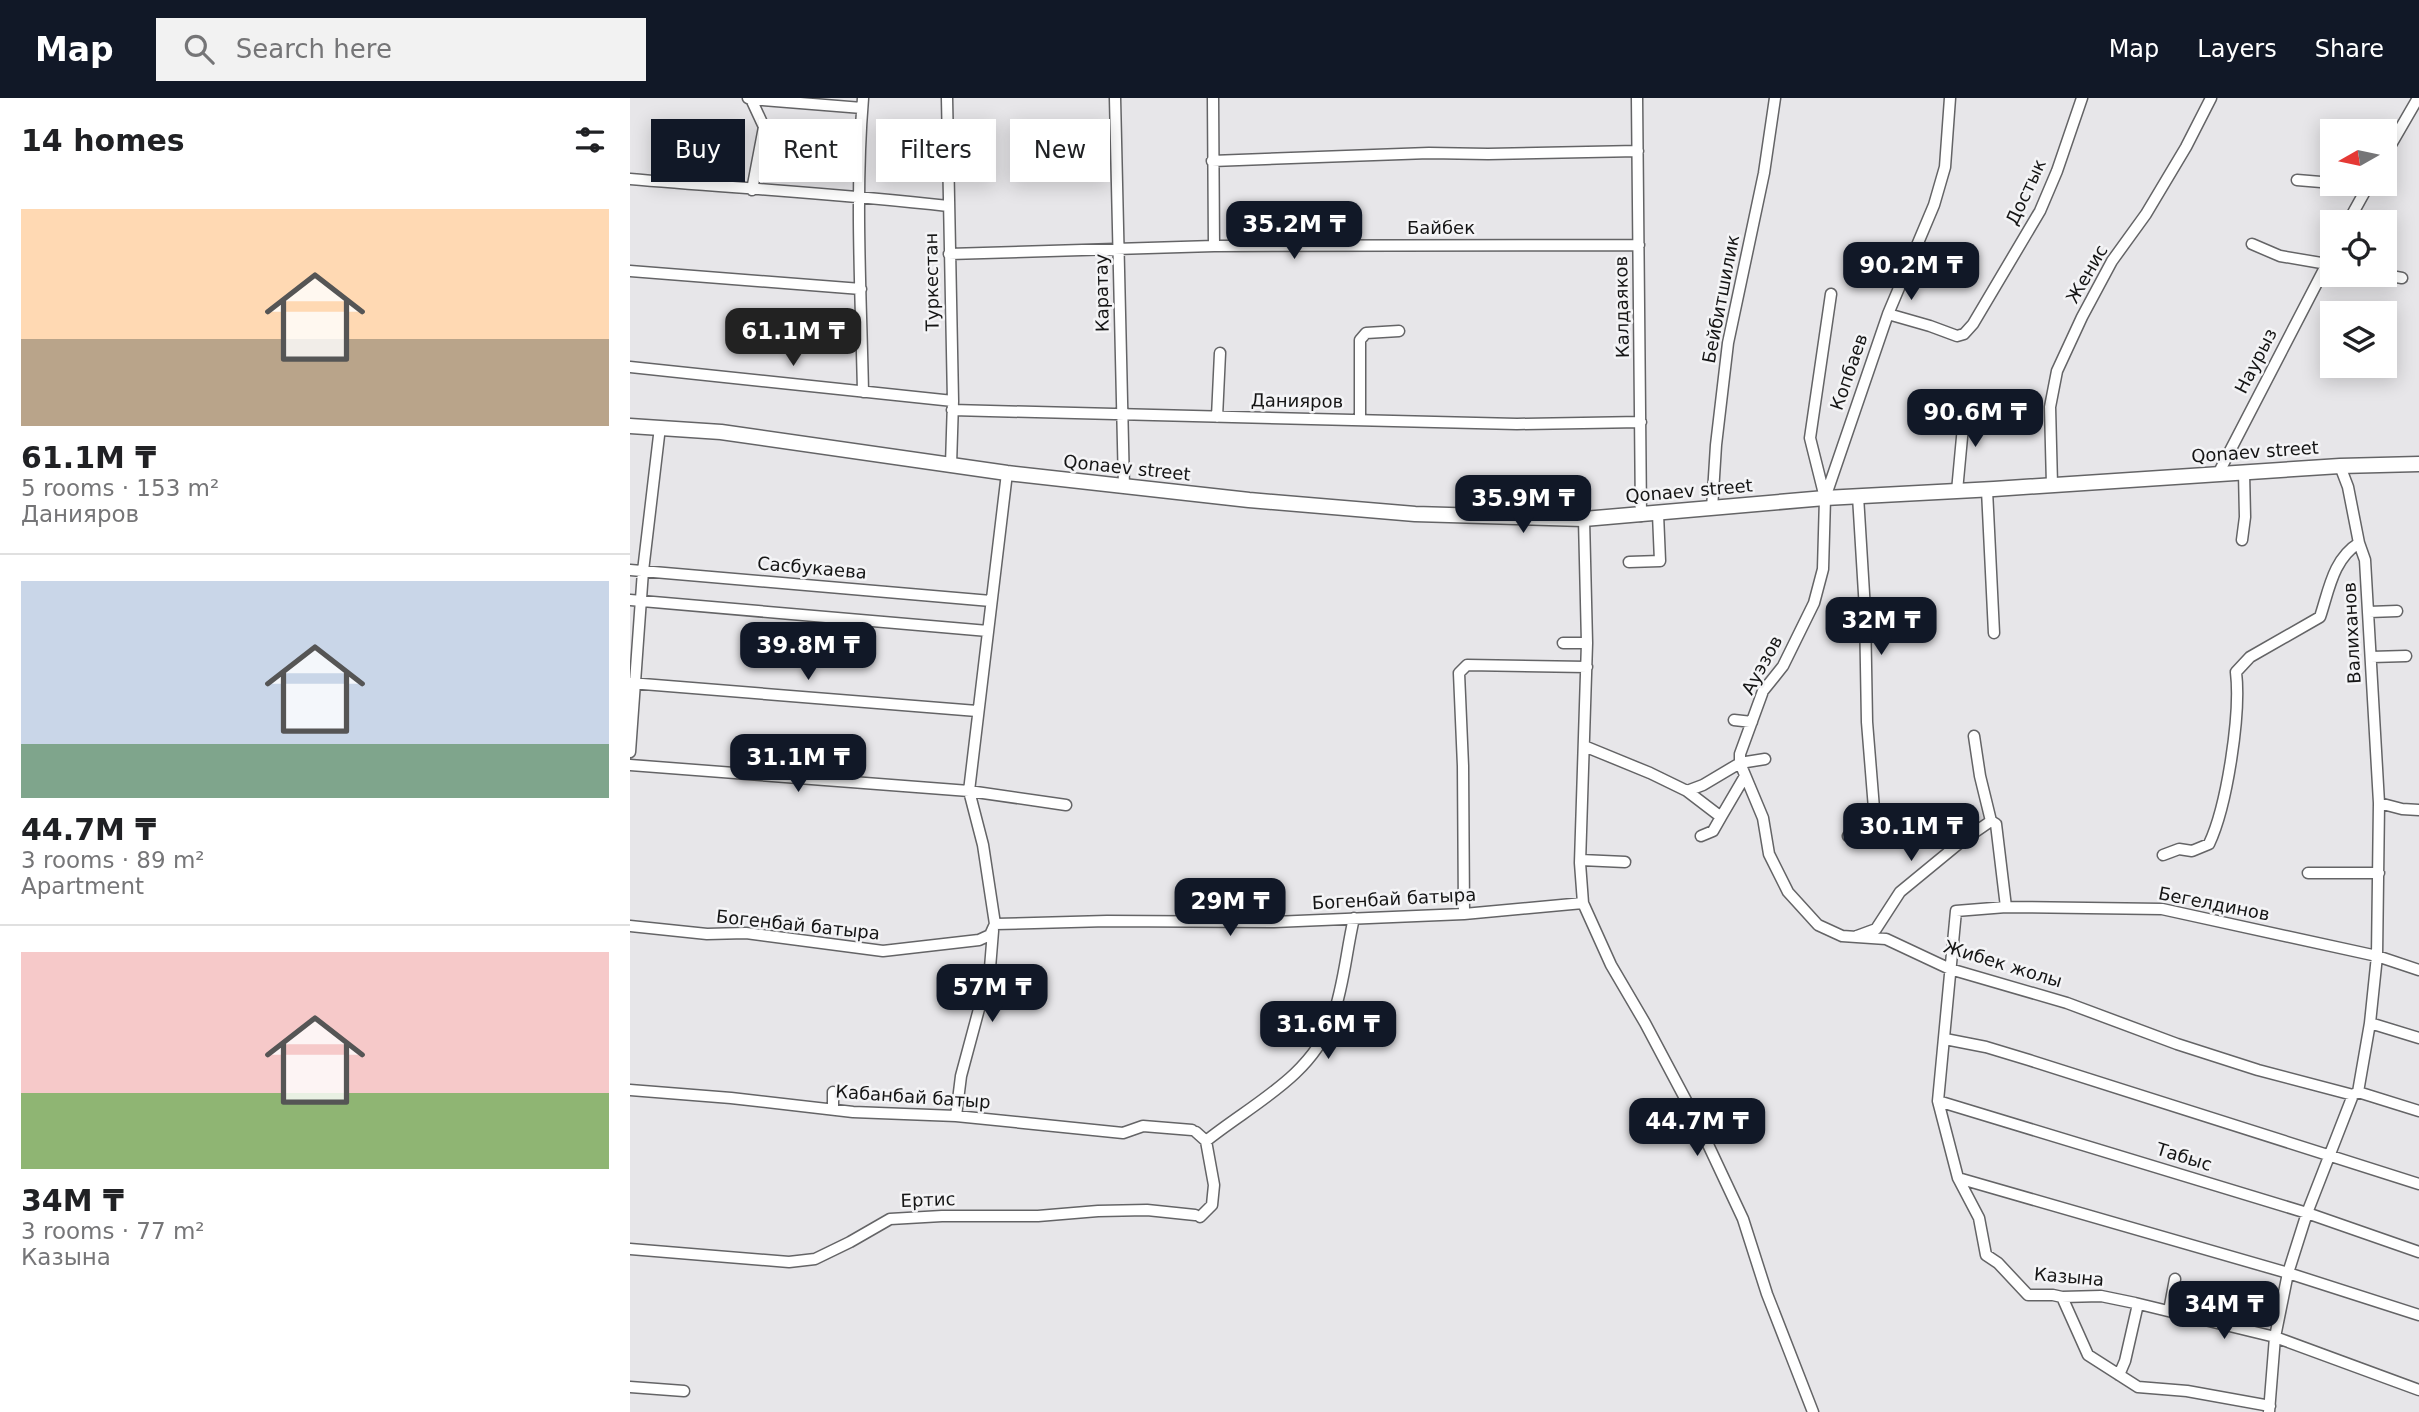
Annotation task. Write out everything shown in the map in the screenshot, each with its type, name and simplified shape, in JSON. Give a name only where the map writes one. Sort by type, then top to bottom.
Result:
[{"type":"main road","name":"Qonaev street","points":[[630,426],[721,432],[1124,487],[1415,514],[1584,519],[1825,498],[2340,466],[2419,464]]},
{"type":"street","points":[[745,98],[863,103],[860,123],[863,392]]},
{"type":"street","name":"Туркестан","points":[[947,98],[953,406],[951,465]]},
{"type":"street","name":"Каратау","points":[[1115,98],[1124,487]]},
{"type":"street","points":[[1213,98],[1214,246]]},
{"type":"street","name":"Калдаяков","points":[[1637,98],[1641,516]]},
{"type":"street","name":"Бейбитшилик","points":[[1712,509],[1716,444],[1728,343],[1764,173],[1775,98]]},
{"type":"street","name":"Копбаев","points":[[1825,498],[1888,314],[1934,205],[1945,167],[1950,98]]},
{"type":"street","name":"Достык","points":[[1888,314],[1957,336],[1964,334],[1973,324],[2040,211],[2082,98]]},
{"type":"street","name":"Женис","points":[[2052,485],[2050,407],[2057,371],[2112,261],[2146,214],[2186,147],[2211,98]]},
{"type":"street","points":[[2398,133],[2418,98]]},
{"type":"street","points":[[751,99],[764,127],[752,190]]},
{"type":"street","points":[[1212,161],[1429,153],[1638,151]]},
{"type":"street","points":[[630,179],[860,196],[948,206]]},
{"type":"street","points":[[2297,180],[2320,182]]},
{"type":"street","name":"Байбек","points":[[948,254],[1214,246],[1639,244]]},
{"type":"street","points":[[2252,244],[2280,256],[2320,263]]},
{"type":"street","points":[[630,271],[861,289]]},
{"type":"street","points":[[2397,277],[2402,278]]},
{"type":"street","name":"Наурыз","points":[[2218,474],[2320,284]]},
{"type":"street","points":[[1825,498],[1810,438],[1831,294]]},
{"type":"street","points":[[1360,420],[1360,340],[1366,334],[1399,331]]},
{"type":"street","points":[[1217,417],[1220,353]]},
{"type":"street","name":"Данияров","points":[[630,368],[863,392],[953,406],[1122,414],[1517,424],[1641,422]]},
{"type":"street","points":[[1957,491],[1965,405]]},
{"type":"street","points":[[630,751],[636,601],[643,570],[660,427]]},
{"type":"street","name":"Валиханов","points":[[2269,1409],[2275,1337],[2288,1273],[2308,1213],[2355,1093],[2370,1023],[2377,956],[2379,803],[2369,611],[2365,560],[2348,487],[2340,466]]},
{"type":"street","points":[[2242,540],[2245,517],[2244,472]]},
{"type":"street","points":[[956,1116],[961,1076],[990,968],[994,927],[983,845],[969,791],[1007,473]]},
{"type":"street","points":[[1987,490],[1994,633]]},
{"type":"street","points":[[1848,836],[1875,821],[1867,722],[1865,610],[1858,496]]},
{"type":"street","name":"Ауэзов","points":[[1740,763],[1740,754],[1763,691],[1783,666],[1814,603],[1823,569],[1825,498]]},
{"type":"street","points":[[1629,562],[1660,561],[1658,514]]},
{"type":"street","points":[[1584,519],[1587,667],[1581,860],[1583,903],[1611,965],[1697,1121],[1743,1220],[1767,1294],[1813,1412]]},
{"type":"street","points":[[2163,855],[2179,849],[2192,851],[2209,844],[2215,832],[2232,754],[2239,692],[2236,672],[2250,657],[2320,617],[2336,568],[2350,548],[2359,542]]},
{"type":"street","name":"Сасбукаева","points":[[630,569],[991,601]]},
{"type":"street","points":[[636,601],[988,631]]},
{"type":"street","points":[[2369,611],[2397,611]]},
{"type":"street","points":[[1563,643],[1587,643]]},
{"type":"street","points":[[2371,657],[2406,656]]},
{"type":"street","points":[[1464,914],[1459,673],[1467,665],[1587,667]]},
{"type":"street","points":[[633,683],[977,711]]},
{"type":"street","points":[[1734,720],[1752,722]]},
{"type":"street","points":[[1974,736],[1991,821],[1996,824],[2006,907]]},
{"type":"street","points":[[1584,746],[1687,791],[1721,817]]},
{"type":"street","points":[[1687,791],[1703,785],[1740,763],[1765,759]]},
{"type":"street","name":"Жибек жолы","points":[[1740,763],[1763,818],[1769,854],[1787,892],[1818,925],[1842,936],[1886,939],[1950,969],[2067,1003],[2177,1044],[2258,1070],[2419,1111]]},
{"type":"street","points":[[630,765],[969,791],[1066,805]]},
{"type":"street","points":[[1701,836],[1713,831],[1745,776]]},
{"type":"street","points":[[2379,803],[2419,810]]},
{"type":"street","points":[[1853,937],[1875,929],[1900,892],[1991,821]]},
{"type":"street","points":[[1581,860],[1625,862]]},
{"type":"street","points":[[2308,873],[2379,873]]},
{"type":"street","name":"Богенбай батыра","points":[[630,926],[707,933],[746,933],[883,951],[979,940],[990,935],[994,927],[1107,921],[1211,923],[1464,914],[1583,903]]},
{"type":"street","name":"Бегелдинов","points":[[1956,911],[2006,907],[2162,909],[2377,956],[2419,970]]},
{"type":"street","name":"Казына","points":[[1956,911],[1938,1101],[1958,1178],[1979,1218],[1986,1255],[1998,1263],[2028,1295],[2101,1296],[2169,1311],[2275,1337],[2419,1390]]},
{"type":"street","points":[[1206,1141],[1301,1070],[1323,1042],[1342,986],[1354,918]]},
{"type":"street","points":[[2370,1023],[2419,1038]]},
{"type":"street","points":[[1945,1039],[1997,1050],[2419,1184]]},
{"type":"street","name":"Кабанбай батыр","points":[[630,1090],[833,1110],[956,1116],[1123,1133],[1143,1126],[1194,1131],[1206,1141]]},
{"type":"street","points":[[832,1092],[833,1110]]},
{"type":"street","name":"Табыс","points":[[1938,1101],[2308,1213],[2419,1251]]},
{"type":"street","name":"Ертис","points":[[630,1249],[789,1262],[815,1259],[890,1219],[1038,1216],[1147,1210],[1197,1216],[1212,1205],[1214,1185],[1206,1141]]},
{"type":"street","points":[[1958,1178],[2288,1273],[2419,1315]]},
{"type":"street","points":[[2169,1311],[2175,1279]]},
{"type":"street","points":[[2062,1297],[2088,1355],[2138,1387],[2187,1391],[2269,1409]]},
{"type":"street","points":[[2119,1375],[2125,1361],[2138,1304]]},
{"type":"street","points":[[630,1387],[684,1391]]}]
